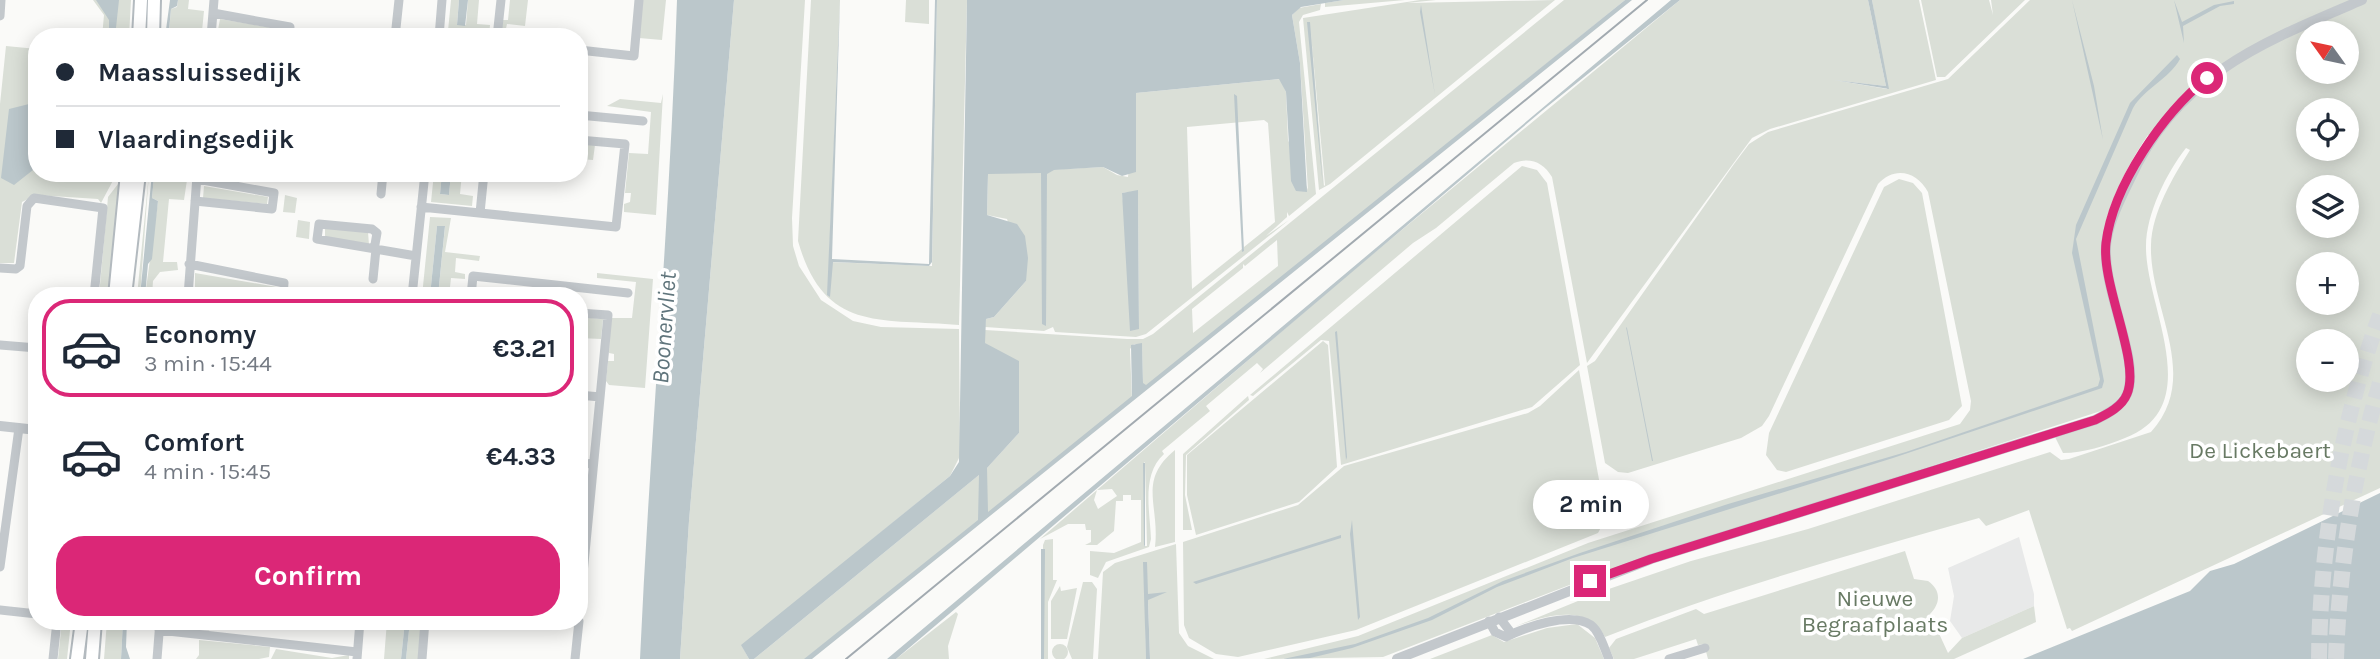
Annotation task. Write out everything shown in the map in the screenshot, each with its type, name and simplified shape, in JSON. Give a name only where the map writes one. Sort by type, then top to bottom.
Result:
[{"type":"main road","points":[[139,28],[141,0]]},
{"type":"main road","points":[[153,28],[154,0]]},
{"type":"main road","points":[[116,287],[126,182]]},
{"type":"main road","points":[[126,287],[138,182]]},
{"type":"main road","points":[[77,659],[81,630]]},
{"type":"main road","points":[[92,659],[94,630]]},
{"type":"street","points":[[0,16],[1,0]]},
{"type":"street","points":[[212,28],[214,0]]},
{"type":"street","points":[[396,28],[399,0]]},
{"type":"street","points":[[439,0],[439,28]]},
{"type":"street","points":[[498,28],[501,0]]},
{"type":"street","points":[[588,51],[634,56],[639,0]]},
{"type":"street","points":[[1397,659],[1651,559],[2095,420],[2112,411],[2126,397],[2130,372],[2107,273],[2106,242],[2113,215],[2140,157],[2167,117],[2193,90],[2232,60],[2362,0]]},
{"type":"street","points":[[213,13],[290,28]]},
{"type":"street","points":[[588,116],[643,121]]},
{"type":"street","points":[[421,207],[616,227],[625,144],[588,141]]},
{"type":"street","points":[[188,287],[197,182]]},
{"type":"street","points":[[195,201],[272,209],[274,193],[224,182]]},
{"type":"street","points":[[381,194],[382,182]]},
{"type":"street","points":[[413,287],[424,182]]},
{"type":"street","points":[[480,213],[483,182]]},
{"type":"street","points":[[0,268],[16,270],[20,266],[27,206],[34,198],[103,208],[95,287]]},
{"type":"street","points":[[373,279],[375,249],[377,233],[372,229],[319,224],[317,239],[375,249],[416,256]]},
{"type":"street","points":[[189,264],[284,284],[284,287]]},
{"type":"street","points":[[472,287],[473,276],[573,287]]},
{"type":"street","points":[[588,289],[628,293]]},
{"type":"street","points":[[588,314],[608,315],[588,502]]},
{"type":"street","points":[[0,345],[28,347]]},
{"type":"street","points":[[588,396],[600,397]]},
{"type":"street","points":[[0,426],[28,429]]},
{"type":"street","points":[[0,567],[19,428]]},
{"type":"street","points":[[588,464],[593,464]]},
{"type":"street","points":[[0,610],[28,613]]},
{"type":"street","points":[[1494,619],[1512,634],[1555,622],[1580,620],[1597,632],[1609,659]]},
{"type":"street","points":[[53,659],[56,630]]},
{"type":"street","points":[[157,659],[160,630]]},
{"type":"street","points":[[187,630],[357,655],[359,630]]},
{"type":"street","points":[[422,659],[424,630]]},
{"type":"street","points":[[575,659],[578,630]]},
{"type":"street","points":[[1669,659],[1705,648]]},
{"type":"shaded area","points":[[2019,537],[2034,594],[2034,606],[1962,638],[1950,621],[1954,596],[1948,568]]},
{"type":"shaded area","points":[[186,630],[209,630],[209,633]]},
{"type":"green space","points":[[93,0],[131,0],[129,28],[103,28],[104,15]]},
{"type":"green space","points":[[178,0],[189,0],[188,9],[204,11],[202,28],[169,28],[171,9],[177,7]]},
{"type":"green space","points":[[451,0],[459,0],[457,24],[466,25],[468,0],[479,0],[477,24],[490,25],[490,28],[448,28]]},
{"type":"green space","points":[[510,0],[528,0],[525,26],[507,24],[506,28],[501,28],[502,20],[508,20]]},
{"type":"green space","points":[[643,0],[666,0],[662,40],[639,38]]},
{"type":"green space","points":[[734,0],[805,0],[792,218],[793,246],[799,266],[821,300],[853,321],[881,327],[959,329],[960,456],[950,476],[742,646],[749,659],[680,659],[689,521]]},
{"type":"green space","points":[[811,0],[840,0],[829,262],[932,266],[937,0],[967,0],[959,325],[880,320],[859,315],[840,306],[823,292],[809,271],[798,241]]},
{"type":"green space","points":[[906,0],[929,0],[929,24],[905,22]]},
{"type":"green space","points":[[1344,0],[1405,0],[1325,7],[1325,3]]},
{"type":"green space","points":[[1420,0],[1436,0],[1407,3],[1555,0],[1330,184],[1319,190],[1303,18]],"holes":[[[1310,24],[1325,185],[1324,186]]]},
{"type":"green space","points":[[1564,0],[1625,0],[1143,391],[1142,344],[1134,344],[1130,349],[1132,400],[805,659],[754,659],[985,470],[1019,433],[985,343],[985,330],[1127,339],[1143,339],[1153,334]],"holes":[[[1277,240],[1278,266],[1193,333],[1192,309],[1243,268],[1243,264],[1245,266]]]},
{"type":"green space","points":[[1680,0],[1868,0],[1886,86],[1834,80],[1887,89],[1872,0],[1919,0],[1936,80],[1770,129],[1752,138],[1587,363],[1552,177],[1536,162],[1514,163],[1436,228],[1413,243],[1260,373],[1263,369],[1257,363],[1206,406],[1210,411],[1162,451],[1164,454],[1152,472],[1148,494],[1151,539],[1149,547],[1106,562],[1098,578],[1090,575],[1090,551],[1114,553],[1141,542],[1141,500],[1131,500],[1131,495],[1123,495],[1123,501],[1116,501],[1114,531],[1097,545],[1085,545],[1091,542],[1091,530],[1086,530],[1085,524],[1068,524],[1040,539],[1097,490],[1351,272]],"holes":[[[1145,463],[1147,546],[1144,546]],[[1112,489],[1117,496],[1098,509],[1094,500],[1097,490]]]},
{"type":"green space","points":[[1921,0],[1989,0],[1993,15],[1991,0],[2025,0],[1945,77],[1937,77]]},
{"type":"green space","name":"De Lickebaert","points":[[2030,0],[2380,0],[2380,488],[2072,631],[2067,629],[2029,510],[1986,526],[1979,518],[1837,559],[1697,603],[1605,637],[1597,626],[1576,616],[1551,616],[1514,627],[1600,592],[1691,561],[1808,529],[2050,452],[2061,460],[2069,459],[2151,432],[2166,410],[2172,388],[2173,365],[2153,269],[2152,233],[2164,195],[2190,150],[2186,148],[2159,194],[2147,234],[2148,270],[2166,352],[2168,379],[2163,403],[2150,423],[2125,438],[2102,446],[2063,453],[2055,437],[2105,420],[2119,411],[2129,397],[2133,380],[2132,360],[2112,274],[2111,242],[2124,195],[2156,138],[2148,135],[2119,187],[2104,230],[2102,261],[2126,372],[2122,394],[2104,410],[1606,571],[1383,657],[1264,659],[1358,636],[1588,543],[1960,424],[1970,410],[1971,401],[1928,192],[1912,175],[1898,173],[1884,178],[1878,184],[1762,426],[1741,438],[1628,473],[1618,472],[1605,463],[1587,366],[1595,361],[1749,144],[1768,132],[1948,79]]},
{"type":"green space","points":[[1321,4],[1320,10],[1303,15],[1299,22],[1316,194],[1289,216],[1287,212],[1287,217],[1266,236],[1289,220],[1146,334],[1136,337],[1055,332],[1053,327],[1044,331],[985,327],[986,319],[994,317],[1026,281],[1007,219],[987,215],[988,173],[1103,167],[1117,175],[1128,177],[1136,93],[1280,79],[1286,92],[1288,140],[1308,190],[1300,63],[1292,15],[1299,8]],"holes":[[[1264,120],[1268,123],[1275,222],[1244,247],[1244,251],[1242,249],[1192,289],[1187,127]],[[1138,191],[1139,329],[1122,193]]]},
{"type":"green space","points":[[220,19],[273,28],[218,28]]},
{"type":"green space","points":[[6,46],[28,48],[28,182],[112,182],[101,203],[98,199],[36,195],[22,202],[14,263],[0,263],[0,104]]},
{"type":"green space","points":[[663,94],[656,215],[624,212],[624,204],[630,202],[631,193],[625,193],[629,153],[648,154],[651,112],[607,106],[620,99],[661,103]]},
{"type":"green space","points":[[588,145],[595,145],[593,160],[588,160]]},
{"type":"green space","points":[[1522,166],[1537,170],[1547,183],[1580,365],[1532,407],[1341,465],[1329,341],[1321,340],[1253,396],[1250,395]]},
{"type":"green space","points":[[1899,179],[1913,183],[1922,193],[1962,406],[1949,420],[1786,472],[1777,470],[1766,455],[1769,433],[1884,187]]},
{"type":"green space","points":[[122,182],[114,287],[100,287],[108,197]]},
{"type":"green space","points":[[148,182],[148,182],[141,287],[138,287]]},
{"type":"green space","points":[[153,182],[187,182],[184,200],[169,199],[163,262],[177,262],[178,270],[160,272],[153,281],[153,287],[146,287],[158,201],[152,198]]},
{"type":"green space","points":[[433,182],[441,182],[440,194],[449,195],[450,182],[461,182],[460,194],[473,196],[472,206],[431,202]]},
{"type":"green space","points":[[204,186],[268,197],[267,204],[203,198]]},
{"type":"green space","points":[[285,195],[297,198],[295,213],[283,212]]},
{"type":"green space","points":[[430,217],[451,218],[445,252],[480,256],[479,261],[456,258],[455,272],[465,274],[465,279],[451,278],[450,287],[439,287],[445,227],[437,226],[431,287],[423,287]]},
{"type":"green space","points":[[298,220],[310,222],[309,239],[296,237]]},
{"type":"green space","points":[[325,228],[368,232],[369,245],[325,237]]},
{"type":"green space","points":[[195,273],[277,287],[195,287]]},
{"type":"green space","points":[[597,273],[653,279],[645,388],[609,385],[606,381],[608,361],[614,361],[614,354],[609,353],[611,318],[632,318],[636,282],[597,278]]},
{"type":"green space","points":[[588,318],[603,319],[601,339],[588,338]]},
{"type":"green space","points":[[1323,341],[1328,345],[1337,467],[1299,502],[1196,535],[1187,495],[1187,455]]},
{"type":"green space","points":[[1579,370],[1606,518],[1598,533],[1356,630],[1238,657],[1216,654],[1189,638],[1184,625],[1183,542],[1298,505],[1344,466],[1528,413],[1540,406]]},
{"type":"green space","points":[[1248,396],[1249,400],[1186,455],[1185,495],[1192,530],[1183,530],[1183,454]]},
{"type":"green space","points":[[1175,450],[1175,542],[1155,547],[1153,483],[1163,461]]},
{"type":"green space","points":[[1053,539],[1053,580],[1057,580],[1048,602],[1048,659],[1044,659],[1043,545],[1045,540]]},
{"type":"green space","points":[[1176,544],[1179,633],[1188,646],[1214,659],[1150,659],[1148,600],[1145,599],[1146,659],[1098,659],[1103,572],[1115,563]]},
{"type":"green space","name":"Nieuwe Begraafplaats","points":[[1905,551],[1914,579],[1928,581],[1937,592],[1938,601],[1930,614],[1948,653],[1962,638],[2034,606],[2036,622],[1954,659],[1708,659],[1704,644],[1698,645],[1696,639],[1634,659],[1614,659],[1609,648],[1616,639],[1696,609],[1704,614]]},
{"type":"green space","points":[[1083,582],[1092,582],[1097,589],[1093,659],[1072,659],[1067,647]]},
{"type":"green space","points":[[1060,586],[1061,591],[1077,588],[1067,639],[1051,639],[1051,601]]},
{"type":"green space","points":[[956,612],[958,614],[948,646],[949,659],[896,659]]},
{"type":"green space","points":[[1577,624],[1595,638],[1604,659],[1430,659],[1492,635],[1504,642],[1547,628]]},
{"type":"green space","points":[[61,630],[70,630],[67,659],[58,659]]},
{"type":"green space","points":[[106,630],[123,630],[121,659],[104,659]]},
{"type":"green space","points":[[386,630],[404,630],[401,659],[384,659]]},
{"type":"green space","points":[[409,630],[423,630],[421,659],[406,659]]},
{"type":"green space","points":[[199,640],[270,647],[269,657],[196,659],[199,655]]},
{"type":"green space","points":[[1060,644],[1068,652],[1060,660],[1052,652]]},
{"type":"green space","points":[[276,649],[332,658],[349,655],[349,659],[271,659]]},
{"type":"water","points":[[96,0],[119,0],[116,28],[109,28],[109,20]]},
{"type":"water","points":[[170,0],[178,0],[177,6],[171,9],[169,28],[166,28]]},
{"type":"water","points":[[459,0],[468,0],[465,26],[457,25]]},
{"type":"water","name":"Boonervliet","points":[[677,0],[734,0],[689,521],[680,659],[640,659],[670,164]]},
{"type":"water","points":[[840,0],[832,259],[929,264],[937,0],[932,262],[929,266],[833,262],[830,297],[827,295]]},
{"type":"water","points":[[967,0],[1344,0],[1301,7],[1292,15],[1300,63],[1307,192],[1296,191],[1291,181],[1286,92],[1279,79],[1136,93],[1136,172],[1122,176],[1103,167],[1054,170],[1047,174],[1046,326],[1042,324],[1041,173],[988,174],[987,215],[1017,224],[1025,236],[1028,258],[1026,281],[994,317],[986,319],[985,343],[1019,361],[1019,433],[987,468],[988,512],[1132,396],[1131,345],[1142,343],[1143,383],[1146,385],[1625,0],[1632,0],[812,659],[804,659],[978,520],[979,475],[754,659],[749,659],[741,645],[950,476],[959,462]]},
{"type":"water","points":[[1671,0],[1680,0],[1543,110],[896,659],[887,659]]},
{"type":"water","points":[[1868,0],[1872,0],[1889,89],[1834,80],[1886,86]]},
{"type":"water","points":[[2072,0],[2094,86],[2103,140]]},
{"type":"water","points":[[2174,0],[2182,22],[2214,5],[2234,1],[2234,4],[2220,6],[2183,26],[2184,43]]},
{"type":"water","points":[[1421,5],[1435,95],[1420,12]]},
{"type":"water","points":[[1307,22],[1310,22],[1323,187]]},
{"type":"water","points":[[2177,55],[2180,59],[2175,66],[2133,108],[2076,239],[2104,381],[2102,388],[1893,458],[1573,558],[1497,587],[1432,620],[1352,648],[1310,658],[1283,659],[1355,644],[1428,618],[1503,581],[1580,553],[1728,504],[1906,452],[2098,386],[2100,379],[2072,253],[2076,225],[2130,103]]},
{"type":"water","points":[[1234,94],[1237,96],[1242,252]]},
{"type":"water","points":[[28,104],[28,174],[14,185],[1,178],[9,109]]},
{"type":"water","points":[[151,182],[153,182],[152,198],[158,201],[152,259],[148,264],[146,287],[141,287]]},
{"type":"water","points":[[441,182],[450,182],[449,195],[440,194]]},
{"type":"water","points":[[1138,190],[1139,329],[1130,331],[1122,193]]},
{"type":"water","points":[[437,226],[445,226],[439,287],[431,287]]},
{"type":"water","points":[[1627,328],[1653,461],[1652,461]]},
{"type":"water","points":[[1337,331],[1347,457],[1346,460],[1335,332]]},
{"type":"water","points":[[1145,463],[1145,547],[1144,545]]},
{"type":"water","points":[[2380,493],[2380,659],[2023,659],[2190,591],[2210,571],[2234,564]]},
{"type":"water","points":[[1352,520],[1360,617],[1358,620],[1350,534]]},
{"type":"water","points":[[1341,535],[1341,538],[1196,584],[1193,582]]},
{"type":"water","points":[[1041,549],[1045,549],[1044,659],[1041,659]]},
{"type":"water","points":[[1143,562],[1147,562],[1148,594],[1167,592],[1148,600],[1150,659],[1146,659]]},
{"type":"water","points":[[123,630],[127,630],[126,647],[130,659],[121,659]]},
{"type":"water","points":[[404,630],[409,630],[406,659],[401,659]]},
{"type":"tunnel","points":[[2319,659],[2323,572],[2335,484],[2354,398],[2380,315]]},
{"type":"tunnel","points":[[2336,659],[2340,589],[2349,520],[2380,383]]},
{"type":"tram line","points":[[846,659],[1647,0]]},
{"type":"route","points":[[1590,581],[1651,559],[2095,420],[2112,411],[2126,397],[2130,379],[2105,259],[2110,223],[2150,138],[2172,110],[2207,78]]}]
